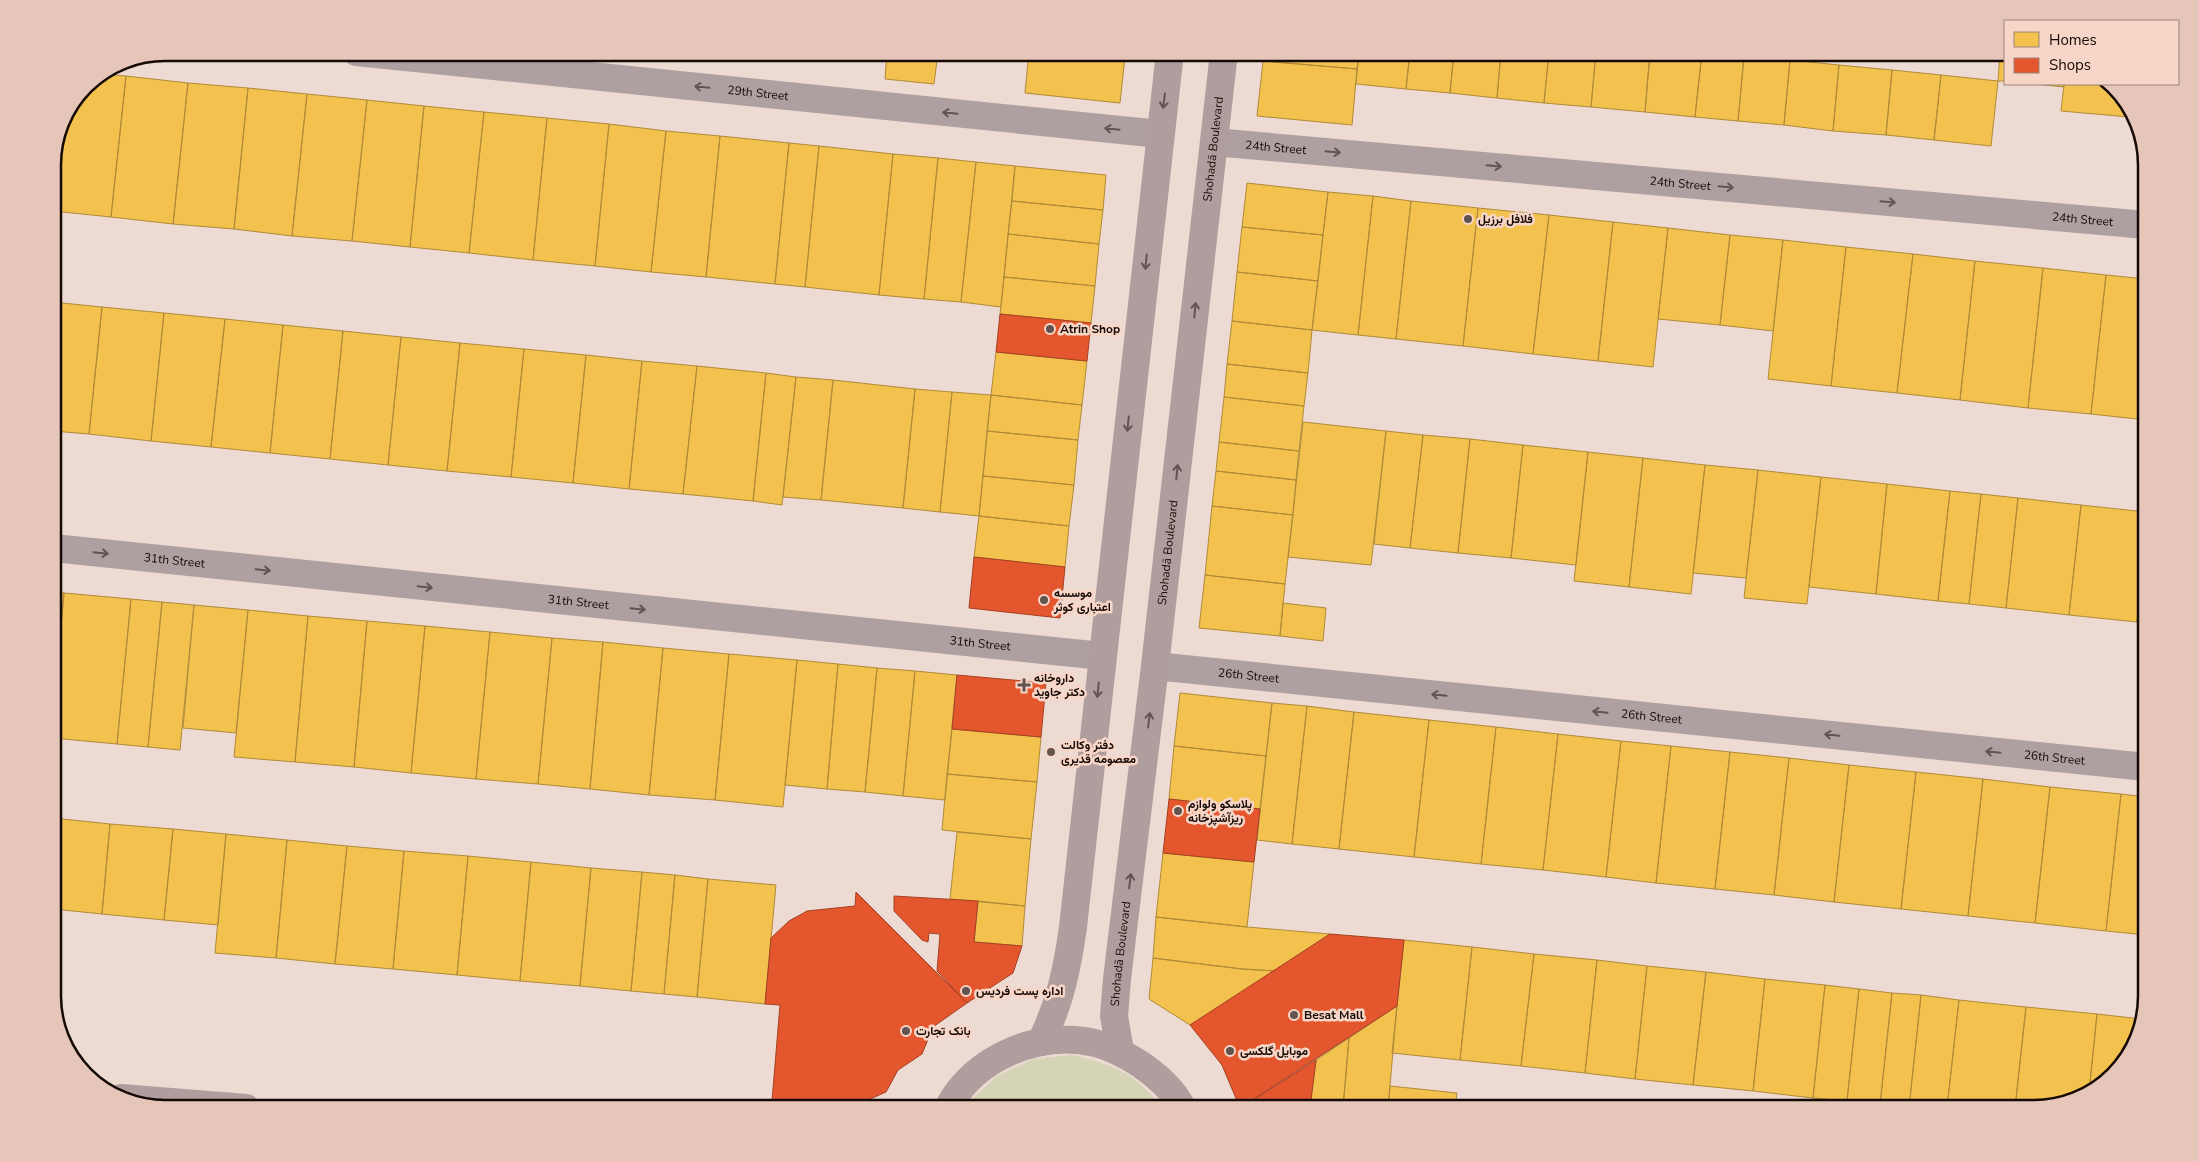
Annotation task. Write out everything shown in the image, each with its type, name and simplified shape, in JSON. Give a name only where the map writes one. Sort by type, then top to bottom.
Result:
[{"type":"main road","points":[[1041,1042],[1056,1011],[1065,978],[1073,928],[1169,61]]},
{"type":"main road","name":"Shohadā Boulevard","points":[[1120,1051],[1114,1016],[1117,979],[1155,666],[1223,61]]},
{"type":"main road","points":[[952,1100],[977,1072],[1007,1053],[1041,1042],[1068,1040],[1086,1042],[1120,1051],[1154,1073],[1176,1100]]},
{"type":"street","name":"29th Street","points":[[444,61],[1160,134]]},
{"type":"street","name":"24th Street","points":[[1214,142],[2138,224]]},
{"type":"street","name":"31th Street","points":[[61,549],[1102,656]]},
{"type":"street","name":"26th Street","points":[[1155,666],[2138,766]]},
{"type":"green space","points":[[1072,1055],[1113,1067],[1133,1078],[1156,1100],[971,1100],[997,1076],[1034,1059]]},
{"type":"building: Homes","points":[[886,61],[937,61],[934,84],[885,79]]},
{"type":"building: Homes","points":[[1028,61],[1125,61],[1120,103],[1025,93]]},
{"type":"building: Homes","points":[[1263,61],[1358,61],[1357,69]]},
{"type":"building: Homes","points":[[1263,61],[1357,69],[1352,125],[1257,116]]},
{"type":"building: Homes","points":[[1358,61],[1409,61],[1406,89],[1356,84]]},
{"type":"building: Homes","points":[[1409,61],[1453,61],[1450,93],[1406,89]]},
{"type":"building: Homes","points":[[1453,61],[1500,61],[1497,98],[1450,93]]},
{"type":"building: Homes","points":[[1500,61],[1548,61],[1544,103],[1497,98]]},
{"type":"building: Homes","points":[[1548,61],[1595,61],[1591,107],[1544,103]]},
{"type":"building: Homes","points":[[1595,61],[1649,61],[1645,112],[1591,107]]},
{"type":"building: Homes","points":[[1649,61],[1701,61],[1695,117],[1645,112]]},
{"type":"building: Homes","points":[[1701,61],[1744,61],[1738,121],[1695,117]]},
{"type":"building: Homes","points":[[1744,61],[1790,61],[1784,125],[1738,121]]},
{"type":"building: Homes","points":[[1790,61],[1839,65],[1833,131],[1784,125]]},
{"type":"building: Homes","points":[[1999,61],[2004,61],[2004,81],[1998,81]]},
{"type":"building: Homes","points":[[1839,65],[1892,70],[1886,135],[1833,131]]},
{"type":"building: Homes","points":[[1892,70],[1941,75],[1934,140],[1886,135]]},
{"type":"building: Homes","points":[[113,75],[126,76],[111,217],[61,212],[61,158],[69,125],[79,107],[97,87]]},
{"type":"building: Homes","points":[[1941,75],[1998,81],[1991,146],[1934,140]]},
{"type":"building: Homes","points":[[126,76],[188,83],[173,224],[111,217]]},
{"type":"building: Homes","points":[[188,83],[248,88],[234,229],[173,224]]},
{"type":"building: Homes","points":[[2045,85],[2064,85],[2064,87]]},
{"type":"building: Homes","points":[[2064,85],[2100,85],[2112,97],[2126,117],[2061,111]]},
{"type":"building: Homes","points":[[248,88],[307,94],[292,236],[234,229]]},
{"type":"building: Homes","points":[[307,94],[367,100],[352,241],[292,236]]},
{"type":"building: Homes","points":[[367,100],[424,106],[410,247],[352,241]]},
{"type":"building: Homes","points":[[424,106],[484,112],[469,253],[410,247]]},
{"type":"building: Homes","points":[[484,112],[547,118],[533,260],[469,253]]},
{"type":"building: Homes","points":[[547,118],[609,124],[595,266],[533,260]]},
{"type":"building: Homes","points":[[609,124],[666,131],[651,272],[595,266]]},
{"type":"building: Homes","points":[[666,131],[720,136],[706,277],[651,272]]},
{"type":"building: Homes","points":[[720,136],[789,143],[775,284],[706,277]]},
{"type":"building: Homes","points":[[789,143],[819,146],[805,287],[775,284]]},
{"type":"building: Homes","points":[[819,146],[893,154],[879,295],[805,287]]},
{"type":"building: Homes","points":[[893,154],[938,158],[924,299],[879,295]]},
{"type":"building: Homes","points":[[938,158],[976,162],[961,302],[924,299]]},
{"type":"building: Homes","points":[[976,162],[1015,166],[1001,307],[961,302]]},
{"type":"building: Homes","points":[[1015,166],[1106,175],[1103,210],[1012,201]]},
{"type":"building: Homes","points":[[1247,183],[1328,192],[1323,235],[1242,227]]},
{"type":"building: Homes","points":[[1328,192],[1373,196],[1358,335],[1312,330]]},
{"type":"building: Homes","points":[[1373,196],[1411,201],[1396,339],[1358,335]]},
{"type":"building: Homes","points":[[1012,201],[1103,210],[1099,244],[1008,234]]},
{"type":"building: Homes","points":[[1411,201],[1478,208],[1463,346],[1396,339]]},
{"type":"building: Homes","points":[[1478,208],[1549,215],[1533,354],[1463,346]]},
{"type":"building: Homes","points":[[1549,215],[1613,222],[1598,361],[1533,354]]},
{"type":"building: Homes","points":[[1613,222],[1668,228],[1653,367],[1598,361]]},
{"type":"building: Homes","points":[[1242,227],[1323,235],[1318,281],[1237,272]]},
{"type":"building: Homes","points":[[1668,228],[1730,235],[1720,325],[1658,319]]},
{"type":"building: Homes","points":[[1008,234],[1099,244],[1095,286],[1004,277]]},
{"type":"building: Homes","points":[[1730,235],[1783,240],[1773,331],[1720,325]]},
{"type":"building: Homes","points":[[1783,240],[1846,247],[1831,386],[1768,379]]},
{"type":"building: Homes","points":[[1846,247],[1913,254],[1897,393],[1831,386]]},
{"type":"building: Homes","points":[[1913,254],[1975,261],[1960,400],[1897,393]]},
{"type":"building: Homes","points":[[1975,261],[2043,268],[2028,408],[1960,400]]},
{"type":"building: Homes","points":[[2043,268],[2106,275],[2091,414],[2028,408]]},
{"type":"building: Homes","points":[[1237,272],[1318,281],[1312,330],[1232,321]]},
{"type":"building: Homes","points":[[2106,275],[2138,278],[2138,419],[2091,414]]},
{"type":"building: Homes","points":[[1004,277],[1095,286],[1091,323],[1000,314]]},
{"type":"building: Homes","points":[[61,303],[102,307],[89,434],[61,432]]},
{"type":"building: Homes","points":[[102,307],[164,313],[151,441],[89,434]]},
{"type":"building: Homes","points":[[164,313],[225,319],[211,447],[151,441]]},
{"type":"building: Homes","points":[[225,319],[283,325],[270,453],[211,447]]},
{"type":"building: Homes","points":[[1232,321],[1312,330],[1308,373],[1227,364]]},
{"type":"building: Homes","points":[[283,325],[343,331],[330,459],[270,453]]},
{"type":"building: Homes","points":[[343,331],[401,337],[388,465],[330,459]]},
{"type":"building: Homes","points":[[401,337],[460,343],[447,471],[388,465]]},
{"type":"building: Homes","points":[[460,343],[524,349],[511,477],[447,471]]},
{"type":"building: Homes","points":[[524,349],[586,355],[573,483],[511,477]]},
{"type":"building: Homes","points":[[996,352],[1087,361],[1082,405],[991,395]]},
{"type":"building: Homes","points":[[586,355],[642,361],[629,489],[573,483]]},
{"type":"building: Homes","points":[[642,361],[697,366],[683,494],[629,489]]},
{"type":"building: Homes","points":[[1227,364],[1308,373],[1304,406],[1224,397]]},
{"type":"building: Homes","points":[[697,366],[766,373],[753,501],[683,494]]},
{"type":"building: Homes","points":[[766,373],[796,377],[782,505],[753,501]]},
{"type":"building: Homes","points":[[796,377],[833,380],[821,500],[783,497]]},
{"type":"building: Homes","points":[[833,380],[915,389],[903,508],[821,500]]},
{"type":"building: Homes","points":[[915,389],[952,392],[940,512],[903,508]]},
{"type":"building: Homes","points":[[952,392],[991,395],[979,516],[940,512]]},
{"type":"building: Homes","points":[[991,395],[1082,405],[1078,440],[987,431]]},
{"type":"building: Homes","points":[[1224,397],[1304,406],[1299,451],[1219,442]]},
{"type":"building: Homes","points":[[1303,422],[1386,431],[1371,565],[1288,557]]},
{"type":"building: Homes","points":[[987,431],[1078,440],[1074,485],[983,476]]},
{"type":"building: Homes","points":[[1386,431],[1423,435],[1410,548],[1374,544]]},
{"type":"building: Homes","points":[[1423,435],[1470,439],[1458,553],[1410,548]]},
{"type":"building: Homes","points":[[1470,439],[1523,445],[1511,558],[1458,553]]},
{"type":"building: Homes","points":[[1219,442],[1299,451],[1296,480],[1216,471]]},
{"type":"building: Homes","points":[[1523,445],[1588,452],[1576,565],[1511,558]]},
{"type":"building: Homes","points":[[1588,452],[1643,458],[1629,587],[1574,581]]},
{"type":"building: Homes","points":[[1643,458],[1705,465],[1691,594],[1629,587]]},
{"type":"building: Homes","points":[[1705,465],[1758,470],[1746,578],[1693,573]]},
{"type":"building: Homes","points":[[1758,470],[1821,477],[1807,604],[1744,598]]},
{"type":"building: Homes","points":[[1216,471],[1296,480],[1293,515],[1212,506]]},
{"type":"building: Homes","points":[[983,476],[1074,485],[1069,526],[979,516]]},
{"type":"building: Homes","points":[[1821,477],[1887,484],[1876,594],[1809,587]]},
{"type":"building: Homes","points":[[1887,484],[1950,491],[1938,601],[1876,594]]},
{"type":"building: Homes","points":[[1950,491],[1981,494],[1969,604],[1938,601]]},
{"type":"building: Homes","points":[[1981,494],[2018,498],[2006,608],[1969,604]]},
{"type":"building: Homes","points":[[2018,498],[2081,505],[2069,615],[2006,608]]},
{"type":"building: Homes","points":[[2081,505],[2138,511],[2137,622],[2069,615]]},
{"type":"building: Homes","points":[[1212,506],[1293,515],[1285,584],[1205,575]]},
{"type":"building: Homes","points":[[979,516],[1069,526],[1065,567],[974,557]]},
{"type":"building: Homes","points":[[1205,575],[1285,584],[1280,636],[1199,628]]},
{"type":"building: Homes","points":[[61,593],[64,593],[61,626]]},
{"type":"building: Homes","points":[[64,593],[131,599],[117,744],[61,739],[61,626]]},
{"type":"building: Homes","points":[[131,599],[162,602],[148,747],[117,744]]},
{"type":"building: Homes","points":[[162,602],[194,605],[180,750],[148,747]]},
{"type":"building: Homes","points":[[1283,603],[1326,608],[1323,641],[1280,636]]},
{"type":"building: Homes","points":[[194,605],[248,610],[236,733],[183,728]]},
{"type":"building: Homes","points":[[248,610],[308,616],[295,762],[234,757]]},
{"type":"building: Homes","points":[[308,616],[367,621],[354,767],[295,762]]},
{"type":"building: Homes","points":[[367,621],[425,626],[411,773],[354,767]]},
{"type":"building: Homes","points":[[425,626],[490,632],[476,779],[411,773]]},
{"type":"building: Homes","points":[[490,632],[552,638],[538,784],[476,779]]},
{"type":"building: Homes","points":[[552,638],[603,642],[590,789],[538,784]]},
{"type":"building: Homes","points":[[603,642],[663,648],[649,795],[590,789]]},
{"type":"building: Homes","points":[[663,648],[729,654],[715,800],[649,795]]},
{"type":"building: Homes","points":[[729,654],[797,660],[783,807],[715,800]]},
{"type":"building: Homes","points":[[797,660],[838,664],[827,789],[785,785]]},
{"type":"building: Homes","points":[[838,664],[877,668],[865,792],[827,789]]},
{"type":"building: Homes","points":[[877,668],[915,671],[903,796],[865,792]]},
{"type":"building: Homes","points":[[915,671],[957,675],[945,800],[903,796]]},
{"type":"building: Homes","points":[[1180,693],[1272,703],[1266,756],[1174,746]]},
{"type":"building: Homes","points":[[1272,703],[1307,706],[1292,844],[1257,840]]},
{"type":"building: Homes","points":[[1307,706],[1354,712],[1339,849],[1292,844]]},
{"type":"building: Homes","points":[[1354,712],[1429,720],[1414,857],[1339,849]]},
{"type":"building: Homes","points":[[1429,720],[1496,727],[1481,864],[1414,857]]},
{"type":"building: Homes","points":[[1496,727],[1558,734],[1543,870],[1481,864]]},
{"type":"building: Homes","points":[[952,729],[1041,737],[1037,782],[947,774]]},
{"type":"building: Homes","points":[[1558,734],[1621,741],[1606,877],[1543,870]]},
{"type":"building: Homes","points":[[1621,741],[1671,746],[1656,883],[1606,877]]},
{"type":"building: Homes","points":[[1174,746],[1266,756],[1260,809],[1169,799]]},
{"type":"building: Homes","points":[[1671,746],[1730,752],[1715,889],[1656,883]]},
{"type":"building: Homes","points":[[1730,752],[1789,758],[1774,895],[1715,889]]},
{"type":"building: Homes","points":[[1789,758],[1849,765],[1834,902],[1774,895]]},
{"type":"building: Homes","points":[[1849,765],[1916,772],[1901,909],[1834,902]]},
{"type":"building: Homes","points":[[1916,772],[1983,779],[1968,916],[1901,909]]},
{"type":"building: Homes","points":[[947,774],[1037,782],[1031,839],[942,830]]},
{"type":"building: Homes","points":[[1983,779],[2050,787],[2035,923],[1968,916]]},
{"type":"building: Homes","points":[[2050,787],[2121,794],[2106,931],[2035,923]]},
{"type":"building: Homes","points":[[2121,794],[2138,796],[2138,934],[2106,931]]},
{"type":"building: Homes","points":[[61,819],[110,824],[102,914],[61,910]]},
{"type":"building: Homes","points":[[110,824],[173,829],[164,920],[102,914]]},
{"type":"building: Homes","points":[[173,829],[226,834],[218,925],[164,920]]},
{"type":"building: Homes","points":[[957,832],[1031,839],[1025,906],[950,899]]},
{"type":"building: Homes","points":[[226,834],[287,840],[276,958],[215,953]]},
{"type":"building: Homes","points":[[287,840],[347,846],[335,964],[276,958]]},
{"type":"building: Homes","points":[[347,846],[404,851],[393,969],[335,964]]},
{"type":"building: Homes","points":[[404,851],[468,856],[457,975],[393,969]]},
{"type":"building: Homes","points":[[1163,853],[1254,862],[1247,927],[1156,917]]},
{"type":"building: Homes","points":[[468,856],[531,862],[520,981],[457,975]]},
{"type":"building: Homes","points":[[531,862],[591,868],[580,986],[520,981]]},
{"type":"building: Homes","points":[[591,868],[642,872],[631,991],[580,986]]},
{"type":"building: Homes","points":[[642,872],[675,875],[664,994],[631,991]]},
{"type":"building: Homes","points":[[675,875],[708,879],[697,997],[664,994]]},
{"type":"building: Homes","points":[[708,879],[776,885],[765,1004],[697,997]]},
{"type":"building: Homes","points":[[978,901],[1025,906],[1022,946],[974,942]]},
{"type":"building: Homes","points":[[1156,917],[1330,934],[1275,971],[1242,969],[1153,958]]},
{"type":"building: Homes","points":[[1404,940],[1472,947],[1460,1060],[1392,1053]]},
{"type":"building: Homes","points":[[1472,947],[1534,954],[1521,1066],[1460,1060]]},
{"type":"building: Homes","points":[[1534,954],[1597,960],[1585,1073],[1521,1066]]},
{"type":"building: Homes","points":[[1153,958],[1242,969],[1275,971],[1190,1025],[1149,999]]},
{"type":"building: Homes","points":[[1597,960],[1647,966],[1635,1079],[1585,1073]]},
{"type":"building: Homes","points":[[1647,966],[1706,972],[1693,1085],[1635,1079]]},
{"type":"building: Homes","points":[[1706,972],[1765,979],[1753,1091],[1693,1085]]},
{"type":"building: Homes","points":[[1765,979],[1825,985],[1813,1098],[1753,1091]]},
{"type":"building: Homes","points":[[1825,985],[1859,989],[1847,1100],[1813,1098]]},
{"type":"building: Homes","points":[[1859,989],[1892,993],[1881,1100],[1847,1100]]},
{"type":"building: Homes","points":[[1892,993],[1921,995],[1910,1100],[1881,1100]]},
{"type":"building: Homes","points":[[1921,995],[1959,1000],[1948,1100],[1910,1100]]},
{"type":"building: Homes","points":[[1959,1000],[2026,1007],[2016,1100],[1948,1100]]},
{"type":"building: Homes","points":[[1397,1006],[1389,1100],[1344,1100],[1349,1038]]},
{"type":"building: Homes","points":[[2026,1007],[2097,1014],[2090,1083],[2061,1096],[2047,1099],[2016,1100]]},
{"type":"building: Homes","points":[[2097,1014],[2135,1018],[2130,1036],[2120,1054],[2102,1074],[2090,1083]]},
{"type":"building: Homes","points":[[1349,1038],[1344,1100],[1311,1100],[1316,1060]]},
{"type":"building: Homes","points":[[1390,1086],[1457,1093],[1456,1100],[1389,1100]]},
{"type":"building: Shops","points":[[1000,314],[1091,323],[1087,361],[996,352]]},
{"type":"building: Shops","points":[[974,557],[1065,567],[1060,618],[969,608]]},
{"type":"building: Shops","points":[[957,675],[1046,683],[1041,737],[952,729]]},
{"type":"building: Shops","points":[[1169,799],[1260,809],[1254,862],[1163,853]]},
{"type":"building: Shops","points":[[856,892],[967,1003],[933,1027],[922,1054],[898,1070],[886,1092],[868,1100],[772,1100],[780,1005],[765,1004],[771,938],[789,921],[807,911],[855,906]]},
{"type":"building: Shops","points":[[894,896],[978,901],[974,942],[1022,946],[1013,973],[967,1003],[937,971],[940,934],[929,933],[928,942],[922,940],[894,911]]},
{"type":"building: Shops","name":"Besat Mall","points":[[1330,934],[1404,940],[1397,1006],[1252,1100],[1237,1100],[1222,1065],[1190,1025]]},
{"type":"building: Shops","points":[[1316,1060],[1311,1100],[1254,1100]]},
{"type":"place","name":"فلافل برزیل","points":[[1468,219]]},
{"type":"place","name":"Atrin Shop","points":[[1050,329]]},
{"type":"place","name":"موسسه اعتباری کوثر","points":[[1044,600]]},
{"type":"place","name":"داروخانه دکتر جاوید","points":[[1024,685]]},
{"type":"place","name":"دفتر وکالت معصومه قدیری","points":[[1051,752]]},
{"type":"place","name":"پلاسکو ولوازم ریزآشپزخانه","points":[[1178,811]]},
{"type":"place","name":"اداره پست فردیس","points":[[966,991]]},
{"type":"place","name":"Besat Mall","points":[[1294,1015]]},
{"type":"place","name":"بانک تجارت","points":[[906,1031]]},
{"type":"place","name":"موبایل گلکسی","points":[[1230,1051]]}]
